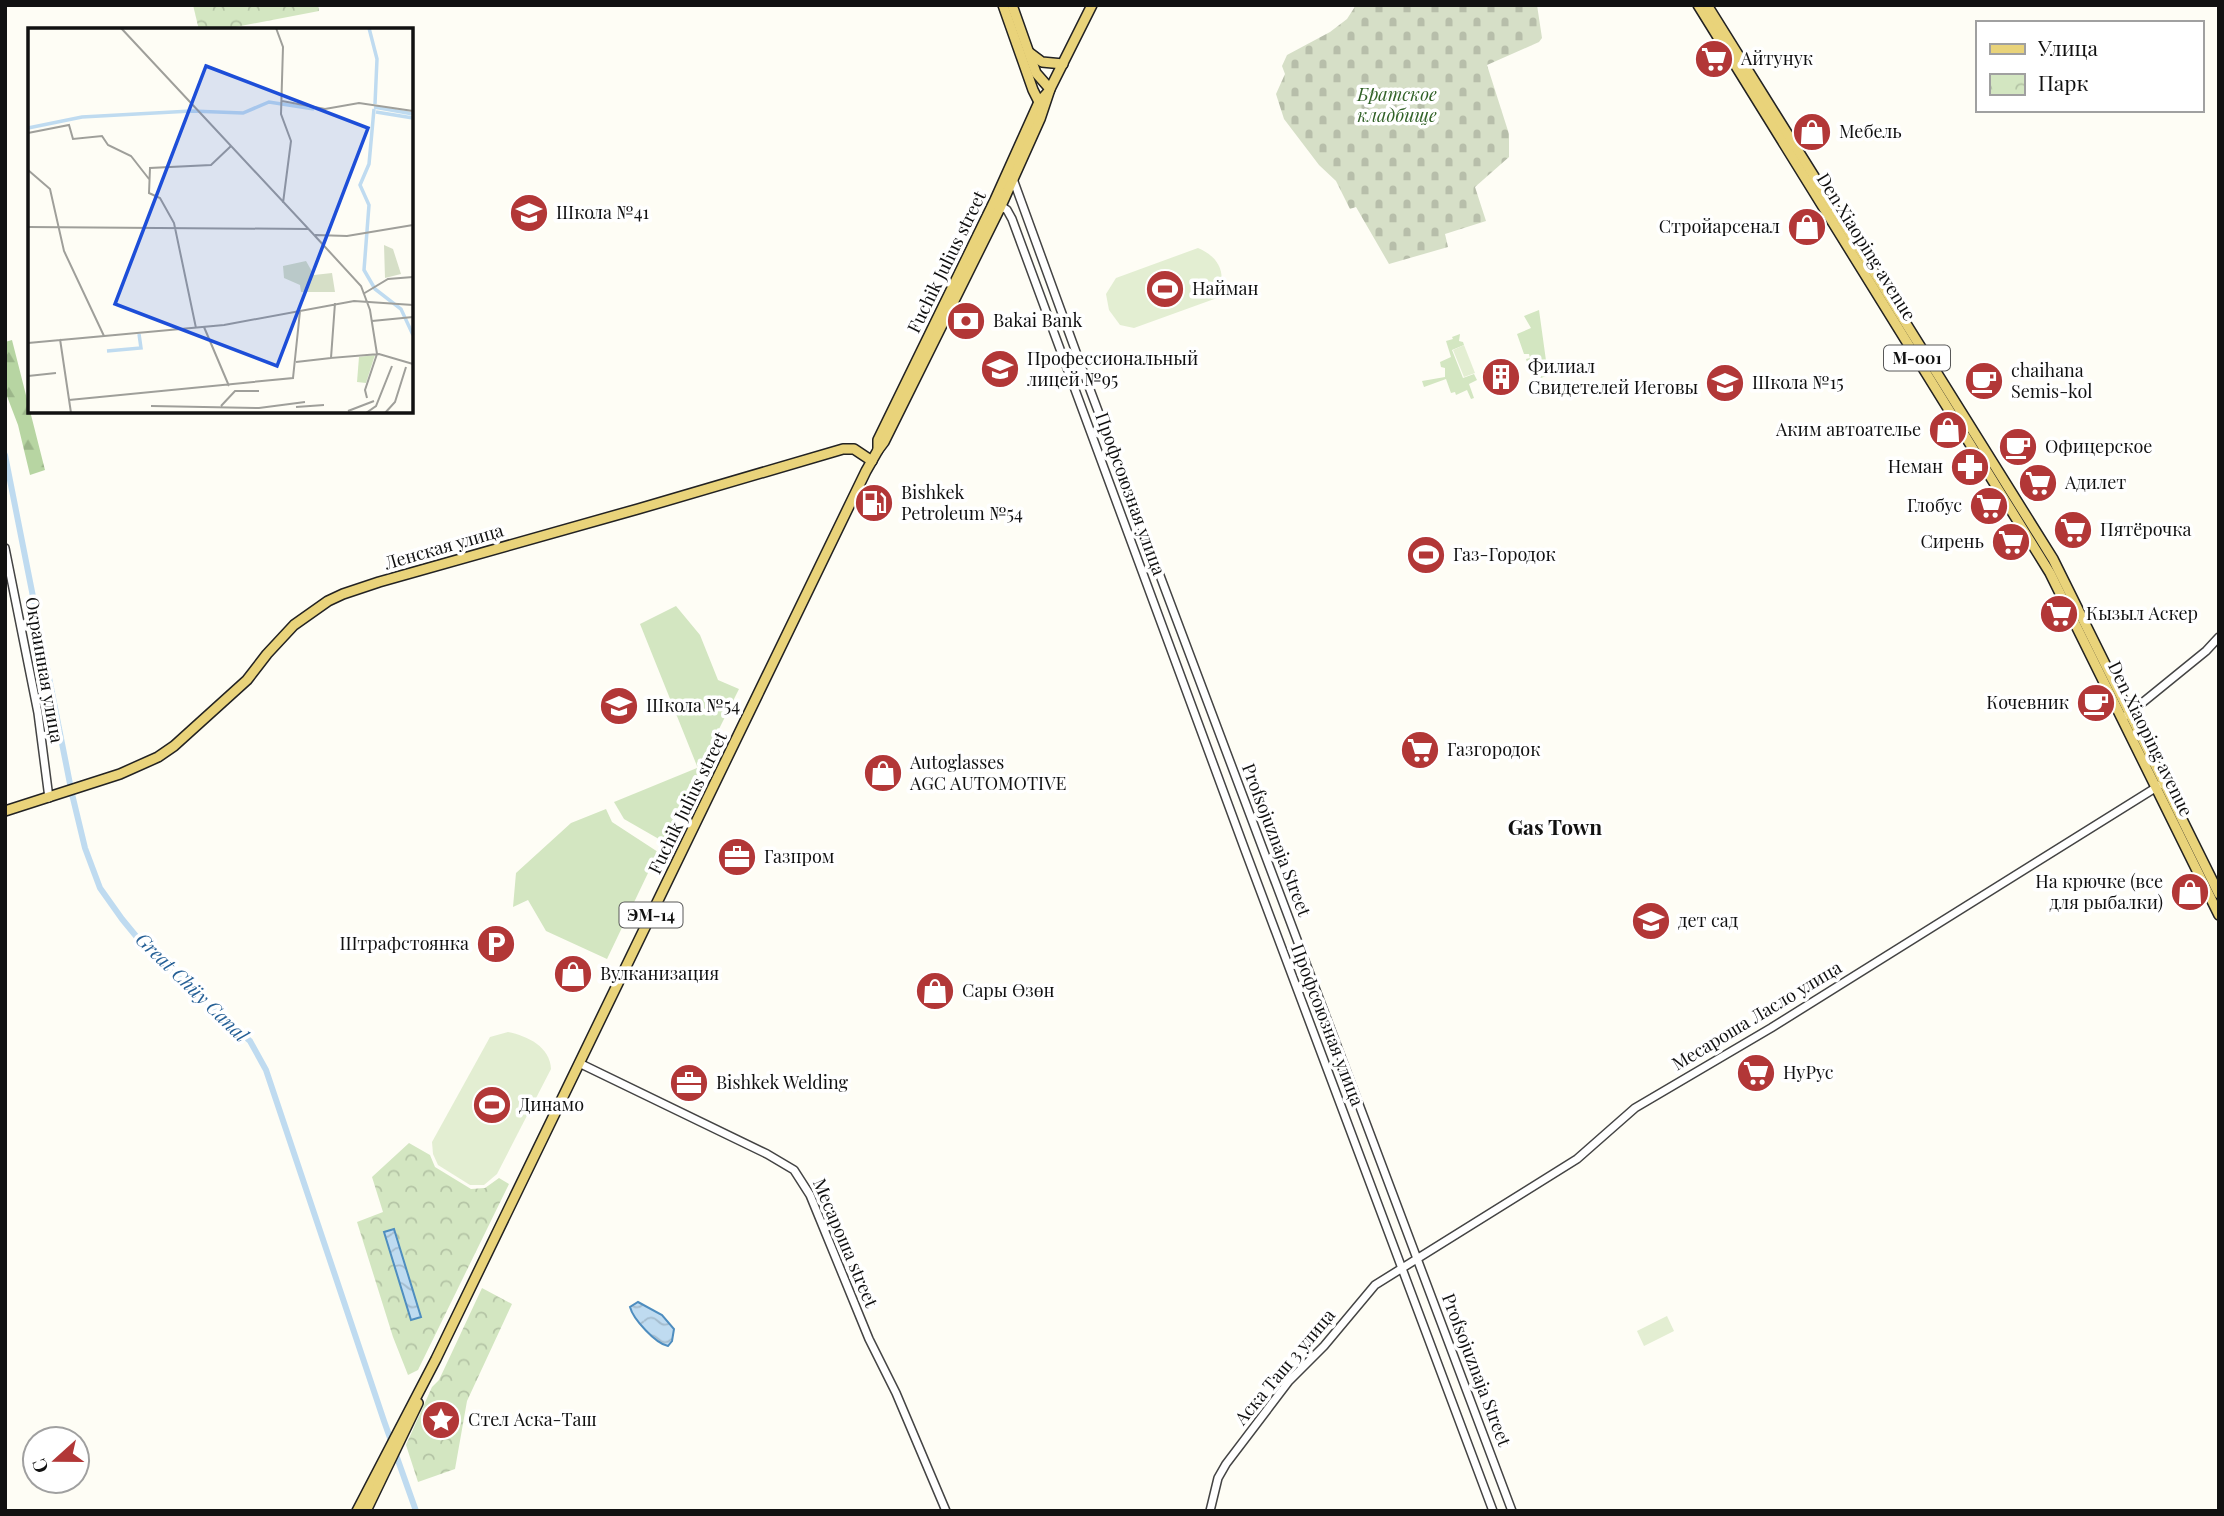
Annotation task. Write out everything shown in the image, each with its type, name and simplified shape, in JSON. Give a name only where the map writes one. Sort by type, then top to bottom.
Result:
[{"type":"main road","points":[[1003,5],[1043,104]]},
{"type":"main road","points":[[1012,5],[1040,80],[1050,89]]},
{"type":"main road","name":"Fuchik Julius street","points":[[404,1427],[872,461],[884,442],[1050,89],[1093,5]]},
{"type":"main road","name":"Den Xiaoping avenue","points":[[1698,5],[2040,555],[2126,716]]},
{"type":"main road","name":"Den Xiaoping avenue","points":[[1707,5],[2053,559],[2219,915]]},
{"type":"main road","points":[[1028,50],[1042,62],[1063,64]]},
{"type":"main road","name":"Fuchik Julius street","points":[[998,204],[1013,179],[1043,104]]},
{"type":"main road","name":"Ленская улица","points":[[5,811],[79,788],[158,757],[174,746],[247,680],[294,625],[314,609],[343,594],[843,449],[854,449],[872,461]]},
{"type":"main road","name":"Den Xiaoping avenue","points":[[2160,785],[2219,894]]},
{"type":"main road","name":"ЭМ-14","points":[[357,1511],[377,1470],[404,1427]]},
{"type":"main road","name":"ЭМ-14","points":[[366,1511],[404,1427]]},
{"type":"street","name":"Profsojuznaja Street","points":[[1013,179],[1512,1511]]},
{"type":"street","name":"Профсоюзная улица","points":[[998,204],[1007,211],[1017,232],[1493,1511]]},
{"type":"street","name":"Окраинная улица","points":[[5,548],[38,713],[50,798]]},
{"type":"street","points":[[2126,716],[2219,638]]},
{"type":"street","name":"Месароша Ласло улица","points":[[1375,1285],[1577,1159],[1634,1108],[1771,1028],[2160,785]]},
{"type":"street","name":"Месароша street","points":[[579,1063],[767,1154],[794,1170],[810,1195],[869,1339],[896,1393],[946,1511]]},
{"type":"street","name":"Аска Таш 3 улица","points":[[1210,1511],[1218,1478],[1226,1464],[1289,1381],[1324,1346],[1375,1285]]},
{"type":"green space","points":[[193,5],[318,5],[319,11],[230,28],[199,28]]},
{"type":"green space","name":"Братское кладбище","points":[[1356,5],[1537,5],[1542,38],[1539,42],[1487,65],[1509,134],[1509,157],[1475,187],[1486,221],[1445,234],[1448,247],[1389,264],[1356,207],[1350,209],[1336,181],[1319,165],[1284,119],[1276,94],[1285,74],[1282,66],[1287,55],[1330,32],[1347,19]]},
{"type":"green space","name":"Найман","points":[[1198,248],[1212,257],[1220,268],[1221,282],[1217,298],[1134,328],[1120,325],[1109,310],[1106,294],[1116,278]]},
{"type":"green space","points":[[1539,310],[1548,375],[1534,381],[1531,374],[1541,367],[1538,361],[1527,362],[1529,354],[1524,354],[1517,334],[1531,328],[1524,316]]},
{"type":"green space","points":[[1460,334],[1459,341],[1464,345],[1452,350],[1463,378],[1474,374],[1477,380],[1469,384],[1474,398],[1471,399],[1467,390],[1456,395],[1455,392],[1451,393],[1446,379],[1424,387],[1422,381],[1445,377],[1445,368],[1441,367],[1440,362],[1451,357],[1446,341]]},
{"type":"green space","points":[[12,340],[28,403],[28,413],[31,413],[45,470],[30,475],[18,425],[5,391],[5,342]]},
{"type":"green space","points":[[1464,345],[1475,373],[1464,377],[1453,350]]},
{"type":"green space","points":[[676,606],[700,635],[718,680],[739,689],[700,767],[697,766],[640,624]]},
{"type":"green space","points":[[697,768],[700,770],[664,842],[624,819],[614,802]]},
{"type":"green space","points":[[606,809],[612,822],[658,852],[607,959],[546,931],[528,900],[513,907],[516,873],[571,823]]},
{"type":"green space","name":"Динамо","points":[[508,1032],[537,1044],[547,1055],[551,1069],[497,1174],[484,1185],[470,1185],[438,1165],[432,1142],[490,1037]]},
{"type":"green space","points":[[409,1143],[430,1155],[435,1167],[471,1189],[485,1188],[499,1178],[509,1184],[418,1370],[408,1375],[393,1337],[357,1222],[383,1212],[372,1177]]},
{"type":"green space","points":[[482,1288],[512,1304],[467,1401],[455,1469],[418,1482],[406,1445]]},
{"type":"green space","points":[[1667,1316],[1674,1331],[1644,1346],[1637,1331]]},
{"type":"water","points":[[394,1229],[421,1317],[411,1320],[384,1232]]},
{"type":"water","points":[[638,1302],[662,1315],[674,1329],[672,1341],[668,1346],[651,1336],[636,1318],[630,1307]]},
{"type":"waterway","name":"Great Chüy Canal","points":[[5,455],[72,794],[85,848],[100,888],[145,947],[250,1041],[266,1070],[416,1511]]},
{"type":"place","name":"Айтунук","points":[[1714,59]]},
{"type":"place","name":"Мебель","points":[[1812,132]]},
{"type":"place","name":"Школа №41","points":[[529,213]]},
{"type":"place","name":"Стройарсенал","points":[[1807,227]]},
{"type":"place","name":"Найман","points":[[1165,289]]},
{"type":"place","name":"Bakai Bank","points":[[966,321]]},
{"type":"place","name":"Профессиональный лицей №95","points":[[1000,369]]},
{"type":"place","name":"Филиал Свидетелей Иеговы","points":[[1501,377]]},
{"type":"place","name":"chaihana Semis-kol","points":[[1984,381]]},
{"type":"place","name":"Школа №15","points":[[1725,383]]},
{"type":"place","name":"Аким автоателье","points":[[1948,430]]},
{"type":"place","name":"Офицерское","points":[[2018,447]]},
{"type":"place","name":"Неман","points":[[1970,467]]},
{"type":"place","name":"Адилет","points":[[2038,483]]},
{"type":"place","name":"Bishkek Petroleum №54","points":[[874,503]]},
{"type":"place","name":"Глобус","points":[[1989,506]]},
{"type":"place","name":"Пятёрочка","points":[[2073,530]]},
{"type":"place","name":"Сирень","points":[[2011,542]]},
{"type":"place","name":"Газ-Городок","points":[[1426,555]]},
{"type":"place","name":"Кызыл Аскер","points":[[2059,614]]},
{"type":"place","name":"Кочевник","points":[[2096,703]]},
{"type":"place","name":"Школа №54","points":[[619,706]]},
{"type":"place","name":"Газгородок","points":[[1420,750]]},
{"type":"place","name":"Autoglasses AGC AUTOMOTIVE","points":[[883,773]]},
{"type":"place","name":"Газпром","points":[[737,857]]},
{"type":"place","name":"На крючке (все для рыбалки)","points":[[2190,892]]},
{"type":"place","name":"дет сад","points":[[1651,921]]},
{"type":"place","name":"Штрафстоянка","points":[[496,944]]},
{"type":"place","name":"Вулканизация","points":[[573,974]]},
{"type":"place","name":"Сары Өзөн","points":[[935,991]]},
{"type":"place","name":"НуРус","points":[[1756,1073]]},
{"type":"place","name":"Bishkek Welding","points":[[689,1083]]},
{"type":"place","name":"Динамо","points":[[492,1105]]},
{"type":"place","name":"Стел Аска-Таш","points":[[441,1420]]},
{"type":"district","name":"Gas Town","points":[[1555,828]]}]
